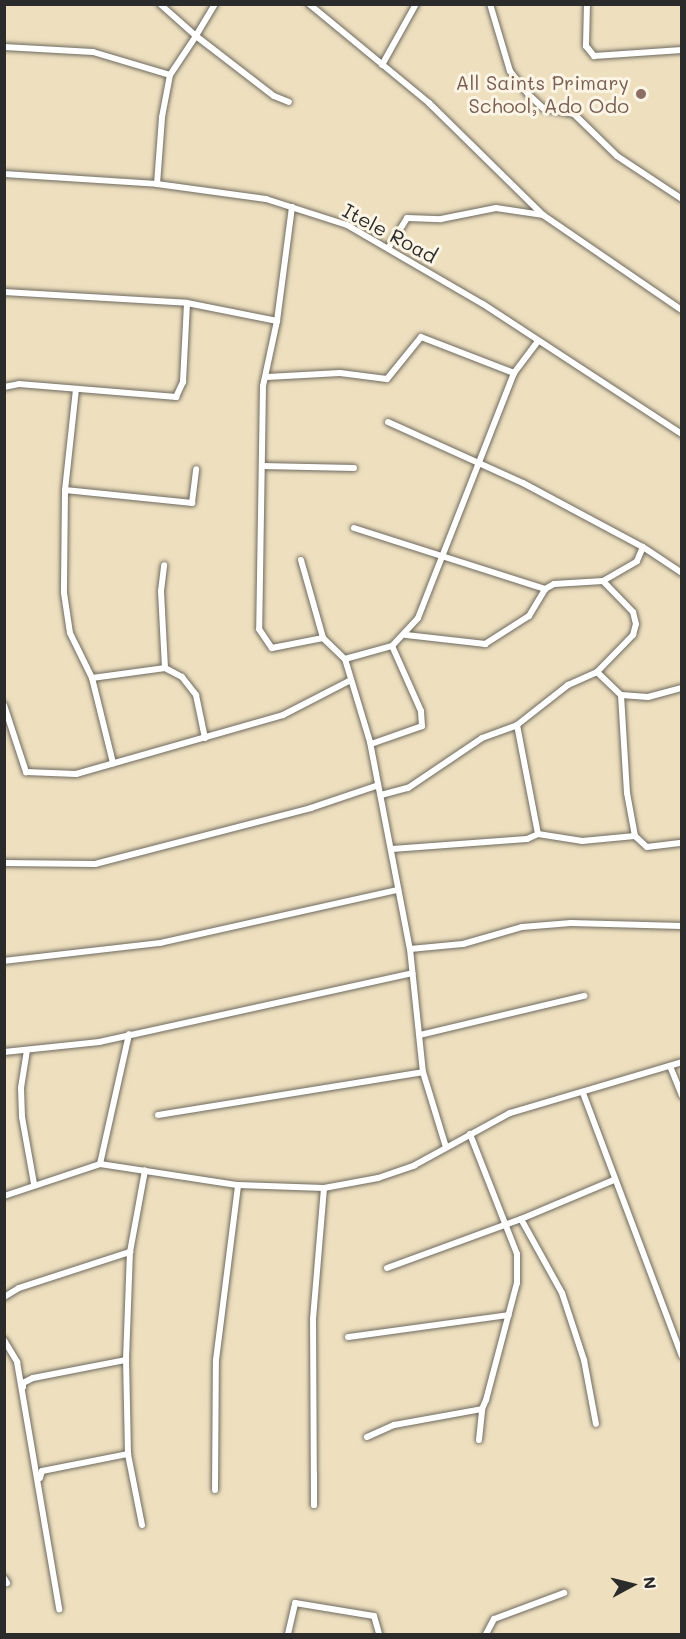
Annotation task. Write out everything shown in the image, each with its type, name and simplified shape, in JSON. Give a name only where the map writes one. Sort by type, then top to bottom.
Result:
[{"type":"street","points":[[160,4],[196,36],[274,96],[289,102]]},
{"type":"street","points":[[157,184],[162,117],[170,75],[215,4]]},
{"type":"street","points":[[309,4],[488,158],[543,216],[681,310]]},
{"type":"street","points":[[382,65],[416,4]]},
{"type":"street","points":[[490,4],[510,72],[529,95],[543,108],[574,114],[617,156],[681,199]]},
{"type":"street","points":[[587,4],[586,46],[594,56],[681,50]]},
{"type":"street","points":[[4,47],[93,52],[170,75]]},
{"type":"street","name":"Itele Road","points":[[4,174],[157,184],[266,199],[347,225],[389,247],[483,304],[537,342],[681,434]]},
{"type":"street","points":[[292,207],[267,377],[263,386],[259,629],[272,648],[323,638]]},
{"type":"street","points":[[389,247],[407,218],[441,219],[496,208],[543,216]]},
{"type":"street","points":[[4,292],[187,303],[276,321]]},
{"type":"street","points":[[4,387],[19,384],[176,397],[183,382],[187,303]]},
{"type":"street","points":[[267,377],[340,374],[387,379],[421,337],[514,373]]},
{"type":"street","points":[[345,659],[392,646],[406,635],[418,618],[514,373],[537,342]]},
{"type":"street","points":[[76,389],[65,489],[64,594],[70,633],[92,678],[113,763]]},
{"type":"street","points":[[388,422],[478,466],[523,483],[643,547],[681,573]]},
{"type":"street","points":[[262,466],[354,468]]},
{"type":"street","points":[[65,489],[192,503],[196,469]]},
{"type":"street","points":[[354,528],[545,589]]},
{"type":"street","points":[[406,635],[485,644],[529,616],[545,589],[554,584],[603,581],[637,561],[643,547]]},
{"type":"street","points":[[301,560],[323,638],[345,659],[349,681],[370,742],[376,786],[381,795],[410,949],[423,1072],[446,1148]]},
{"type":"street","points":[[164,565],[161,591],[165,668]]},
{"type":"street","points":[[381,795],[408,788],[482,738],[517,725],[568,685],[597,672],[633,635],[636,624],[633,612],[603,581]]},
{"type":"street","points":[[370,742],[372,746],[422,726],[421,711],[392,646]]},
{"type":"street","points":[[92,678],[165,668],[182,677],[196,695],[205,738]]},
{"type":"street","points":[[597,672],[621,695],[648,697],[681,688]]},
{"type":"street","points":[[4,705],[26,772],[76,774],[283,715],[349,681]]},
{"type":"street","points":[[621,695],[627,793],[634,836],[647,847],[681,843]]},
{"type":"street","points":[[517,725],[535,802],[538,834]]},
{"type":"street","points":[[4,863],[95,864],[311,808],[376,786]]},
{"type":"street","points":[[392,849],[527,839],[538,834],[582,841],[634,836]]},
{"type":"street","points":[[4,961],[160,943],[398,890]]},
{"type":"street","points":[[410,949],[464,944],[522,927],[681,926]]},
{"type":"street","points":[[4,1052],[129,1034],[413,973]]},
{"type":"street","points":[[420,1035],[585,996]]},
{"type":"street","points":[[100,1164],[129,1034]]},
{"type":"street","points":[[27,1050],[21,1088],[22,1118],[34,1184]]},
{"type":"street","points":[[4,1196],[34,1184],[100,1164],[238,1185],[324,1188],[378,1178],[415,1165],[510,1113],[681,1062]]},
{"type":"street","points":[[670,1066],[681,1096]]},
{"type":"street","points":[[158,1115],[423,1072]]},
{"type":"street","points":[[583,1093],[681,1356]]},
{"type":"street","points":[[470,1134],[517,1254],[517,1283],[482,1409],[479,1440]]},
{"type":"street","points":[[142,1525],[128,1454],[126,1359],[130,1252],[145,1170]]},
{"type":"street","points":[[387,1268],[505,1226],[614,1180]]},
{"type":"street","points":[[214,1490],[216,1360],[238,1185]]},
{"type":"street","points":[[314,1474],[314,1505],[313,1319],[324,1188]]},
{"type":"street","points":[[521,1219],[562,1293],[584,1360],[596,1424]]},
{"type":"street","points":[[4,1298],[19,1288],[130,1252]]},
{"type":"street","points":[[348,1337],[508,1315]]},
{"type":"street","points":[[4,1340],[17,1362],[59,1610]]},
{"type":"street","points":[[23,1393],[23,1383],[33,1378],[126,1359]]},
{"type":"street","points":[[367,1437],[394,1425],[482,1409]]},
{"type":"street","points":[[39,1482],[42,1471],[128,1454]]},
{"type":"street","points":[[486,1635],[494,1619],[564,1593]]},
{"type":"street","points":[[288,1635],[295,1603],[374,1616],[379,1635]]},
{"type":"place","name":"All Saints Primary School, Ado Odo","points":[[641,94]]}]
